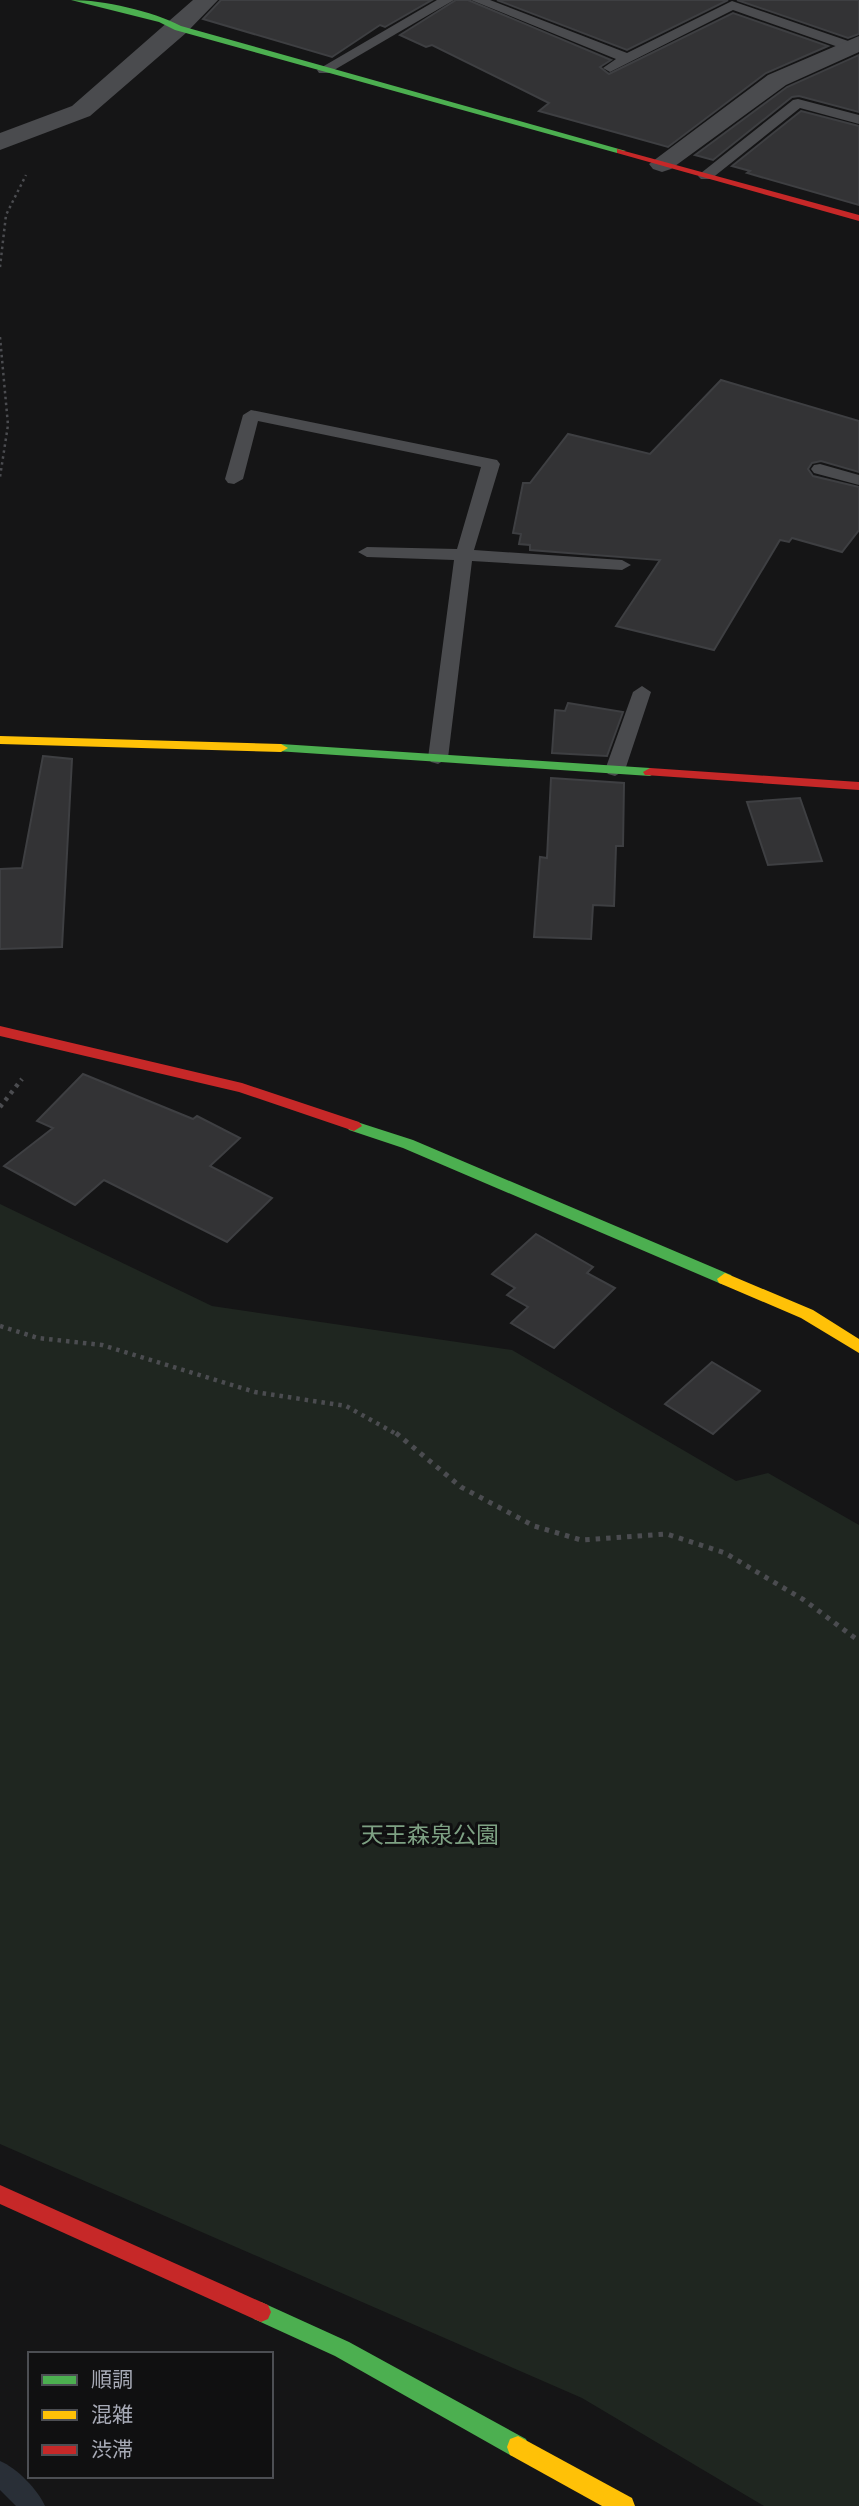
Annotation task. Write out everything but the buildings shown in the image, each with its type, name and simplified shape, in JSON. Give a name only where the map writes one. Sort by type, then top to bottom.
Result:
[{"type":"street","points":[[76,0],[162,20],[324,70],[859,218]]},
{"type":"street","points":[[0,142],[81,111],[206,0]]},
{"type":"street","points":[[662,164],[778,80],[854,45]]},
{"type":"street","points":[[0,740],[294,748],[859,786]]},
{"type":"street","points":[[0,1031],[242,1088],[408,1144],[807,1314],[859,1346]]},
{"type":"street","points":[[0,2194],[342,2348],[624,2506]]},
{"type":"lane","points":[[324,70],[447,0]]},
{"type":"lane","points":[[478,0],[629,59]]},
{"type":"lane","points":[[610,68],[732,5],[854,45]]},
{"type":"lane","points":[[706,176],[798,103],[859,120]]},
{"type":"lane","points":[[234,479],[251,415],[491,464],[464,555],[438,758]]},
{"type":"lane","points":[[820,469],[859,480]]},
{"type":"lane","points":[[367,552],[622,565]]},
{"type":"lane","points":[[615,770],[642,692]]},
{"type":"path","points":[[0,267],[6,215],[26,174]]},
{"type":"path","points":[[0,337],[9,405],[8,454],[0,477]]},
{"type":"path","points":[[0,1326],[38,1339],[102,1345],[255,1392],[346,1406],[390,1428],[461,1487],[534,1526],[581,1540],[667,1534],[726,1553],[804,1600],[859,1641]]},
{"type":"green space","name":"天王森泉公園","points":[[0,1204],[212,1306],[512,1350],[736,1481],[768,1473],[859,1525],[859,2506],[764,2506],[582,2398],[0,2144]]},
{"type":"waterway","points":[[0,2473],[33,2506]]},
{"type":"traffic: fast","points":[[76,0],[162,20],[178,28],[621,151]]},
{"type":"traffic: fast","points":[[281,748],[650,772]]},
{"type":"traffic: fast","points":[[354,1126],[408,1144],[725,1279]]},
{"type":"traffic: fast","points":[[261,2312],[342,2349],[518,2447]]},
{"type":"traffic: slow","points":[[0,740],[281,748]]},
{"type":"traffic: slow","points":[[725,1279],[807,1314],[859,1347]]},
{"type":"traffic: slow","points":[[518,2447],[624,2506]]},
{"type":"traffic: jam","points":[[621,151],[859,218]]},
{"type":"traffic: jam","points":[[650,772],[859,786]]},
{"type":"traffic: jam","points":[[0,1031],[242,1088],[354,1126]]},
{"type":"traffic: jam","points":[[0,2194],[261,2312]]}]
